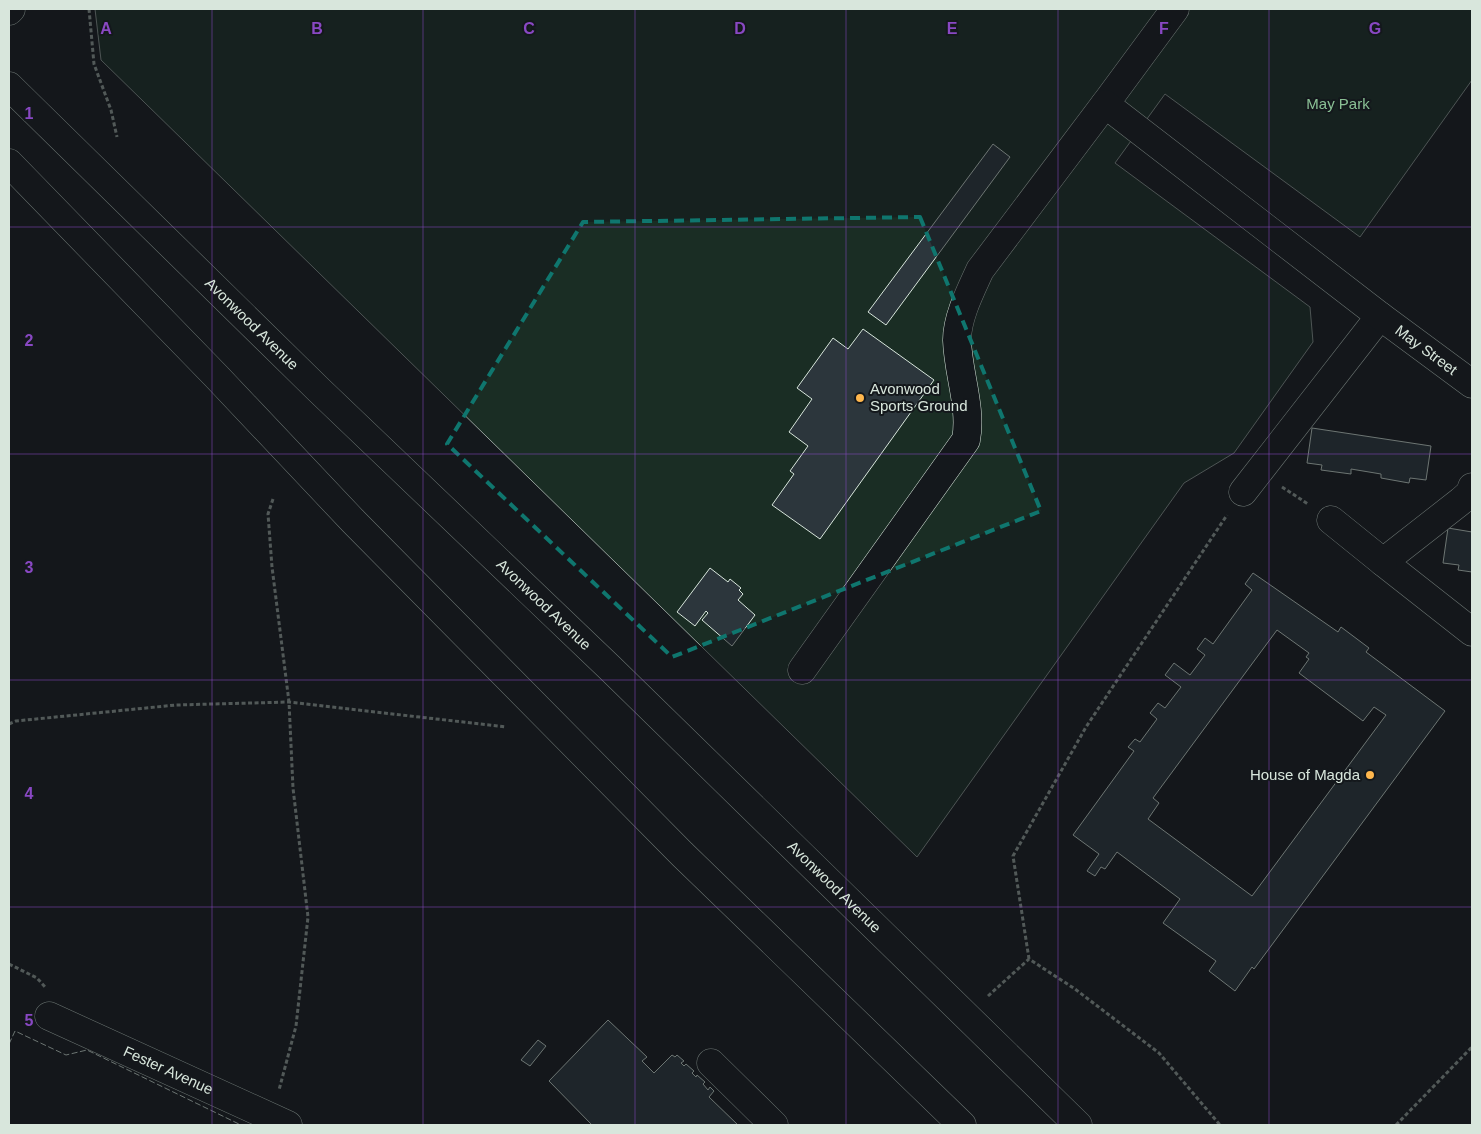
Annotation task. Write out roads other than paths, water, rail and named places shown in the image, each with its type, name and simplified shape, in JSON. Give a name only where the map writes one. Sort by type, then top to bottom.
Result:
[{"type":"main road","points":[[802,670],[966,440],[968,414],[958,362],[957,337],[970,293],[980,270],[1175,9]]},
{"type":"main road","name":"Avonwood Avenue","points":[[9,86],[319,390],[617,675],[1078,1125]]},
{"type":"main road","name":"May Street","points":[[1105,104],[1380,316],[1468,373]]},
{"type":"main road","points":[[9,162],[217,376],[352,520],[587,758],[689,861],[962,1125]]},
{"type":"main road","points":[[1250,482],[1380,316]]},
{"type":"main road","points":[[1383,562],[1461,501],[1470,493],[1472,487]]},
{"type":"main road","points":[[1331,520],[1472,632]]},
{"type":"main road","name":"Fester Avenue","points":[[49,1016],[276,1123]]},
{"type":"main road","points":[[712,1063],[774,1125]]},
{"type":"place","name":"Avonwood Sports Ground","points":[[860,398]]},
{"type":"place","name":"House of Magda","points":[[1370,775]]},
{"type":"park label","name":"May Park","points":[[1338,104]]}]
